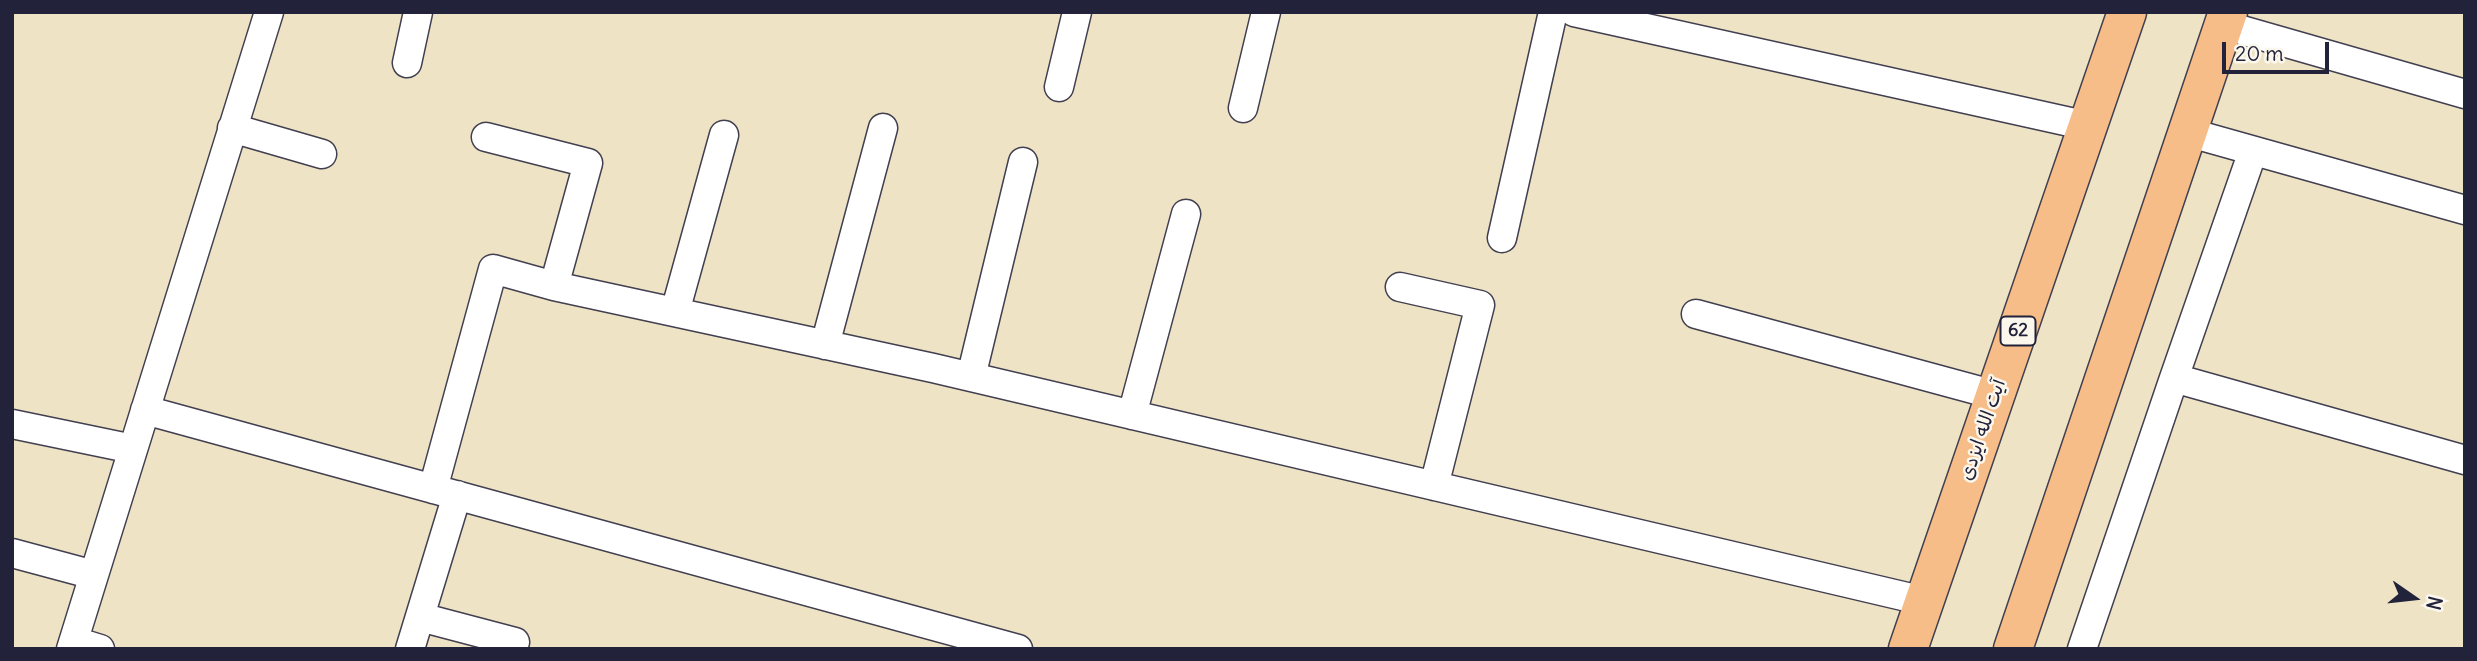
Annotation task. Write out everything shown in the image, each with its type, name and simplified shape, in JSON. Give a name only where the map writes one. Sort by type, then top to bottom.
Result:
[{"type":"highway","name":"آیت الله ایزدی","points":[[1908,649],[2127,12]]},
{"type":"highway","points":[[2012,649],[2226,19]]},
{"type":"street","points":[[82,646],[94,575],[269,12]]},
{"type":"street","points":[[407,63],[418,12]]},
{"type":"street","points":[[1059,87],[1077,12]]},
{"type":"street","points":[[1243,108],[1266,12]]},
{"type":"street","points":[[1502,237],[1553,12]]},
{"type":"street","points":[[1574,12],[2088,126]]},
{"type":"street","points":[[2226,19],[2465,94]]},
{"type":"street","points":[[232,128],[322,154]]},
{"type":"street","points":[[825,345],[883,128]]},
{"type":"street","points":[[2187,132],[2465,210]]},
{"type":"street","points":[[675,312],[724,135]]},
{"type":"street","points":[[486,138],[588,163],[554,286]]},
{"type":"street","points":[[2082,649],[2253,151]]},
{"type":"street","points":[[971,377],[1023,162]]},
{"type":"street","points":[[1132,415],[1186,214]]},
{"type":"street","points":[[410,649],[420,617],[493,269],[554,286],[971,377],[1924,601]]},
{"type":"street","points":[[1400,287],[1480,305],[1434,486]]},
{"type":"street","points":[[1696,314],[1996,395]]},
{"type":"street","points":[[2174,378],[2465,460]]},
{"type":"street","points":[[145,410],[1018,649]]},
{"type":"street","points":[[12,424],[133,449]]},
{"type":"street","points":[[12,553],[94,575]]},
{"type":"street","points":[[420,617],[515,642]]}]
